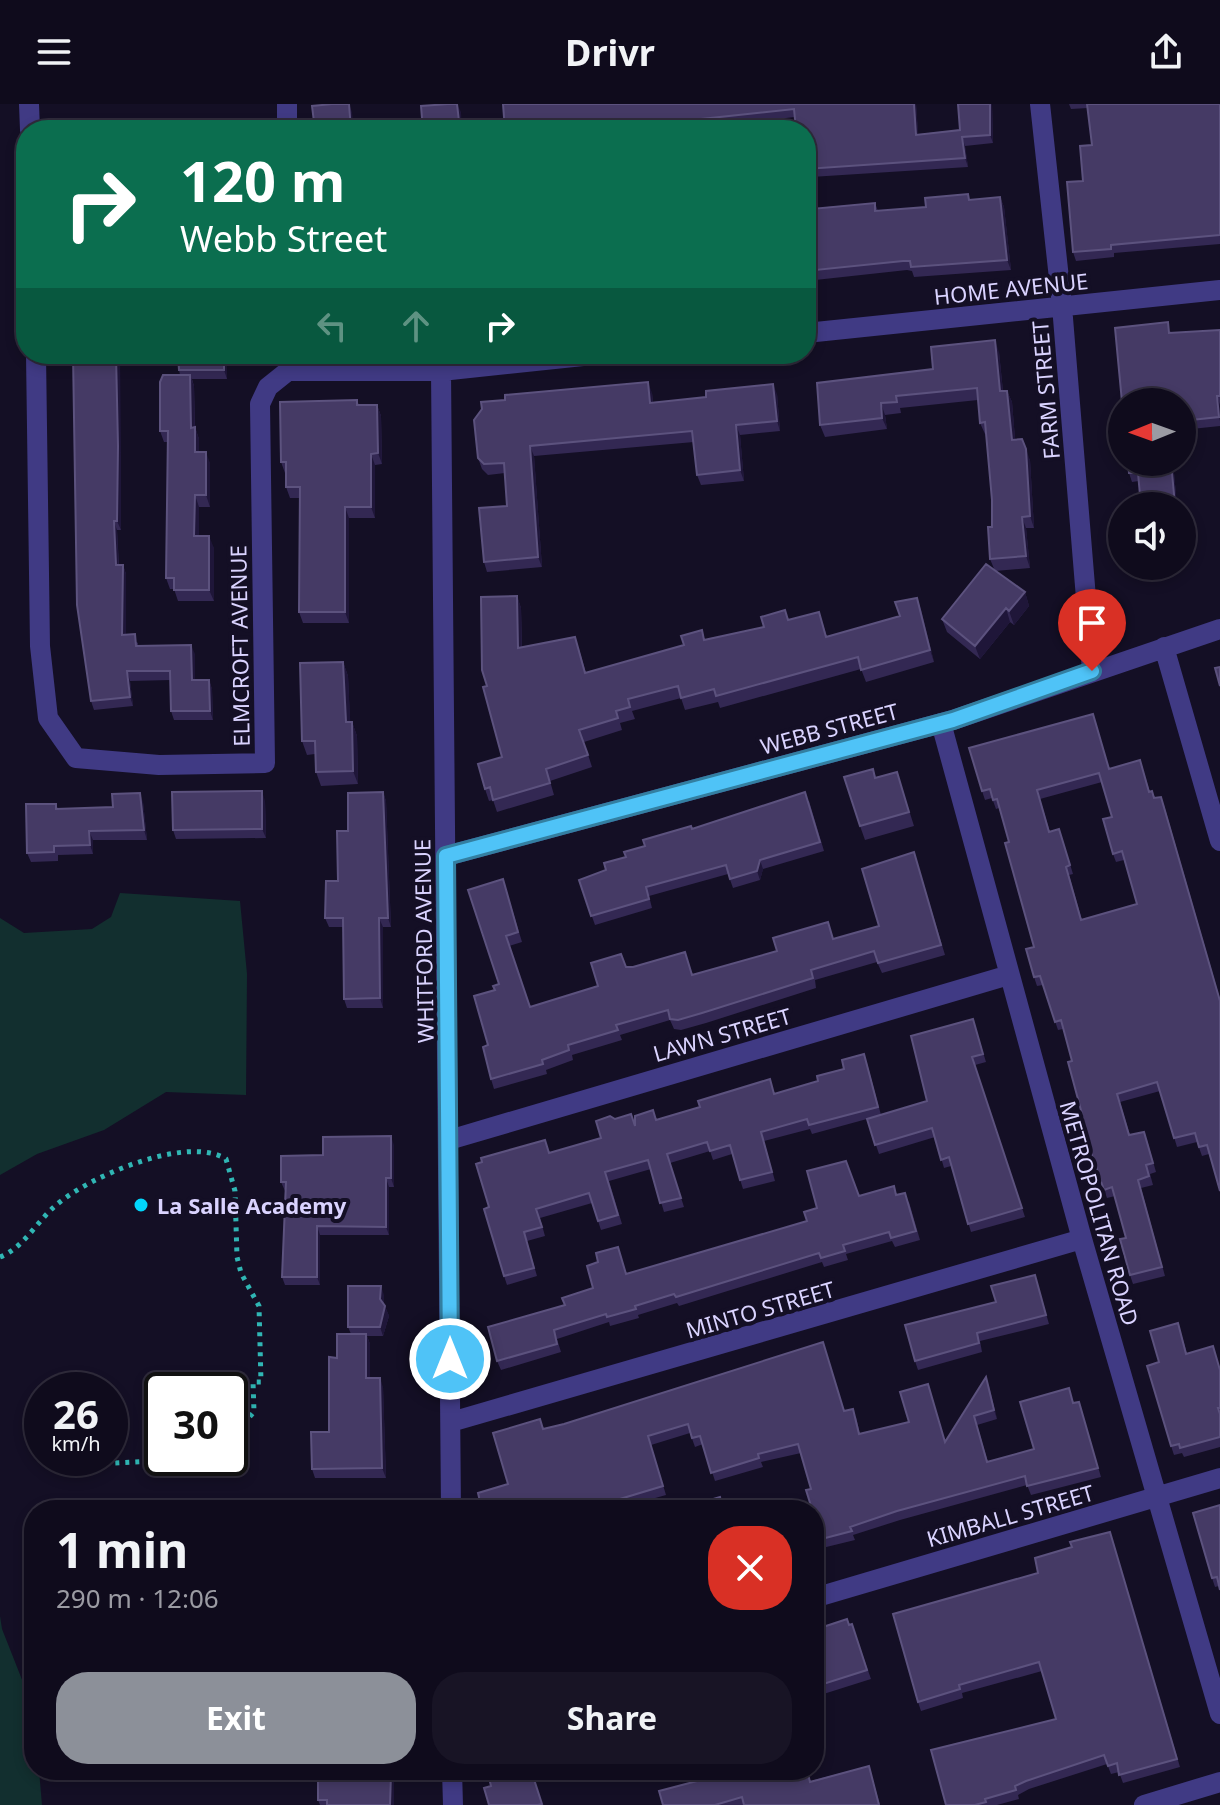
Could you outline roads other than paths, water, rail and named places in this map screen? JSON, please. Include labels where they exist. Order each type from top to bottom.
[{"type":"street","name":"FARM STREET","points":[[1040,104],[1062,306],[1092,671]]},
{"type":"street","name":"HOME AVENUE","points":[[816,332],[1220,290]]},
{"type":"street","name":"ELMCROFT AVENUE","points":[[36,364],[40,646],[48,718],[76,758],[159,765],[265,763],[260,404],[268,387],[286,364]]},
{"type":"street","points":[[322,364],[441,371],[507,364]]},
{"type":"street","name":"WHITFORD AVENUE","points":[[441,371],[451,1500]]},
{"type":"street","name":"WEBB STREET","points":[[446,856],[941,723],[1220,629]]},
{"type":"street","points":[[1164,647],[1220,841]]},
{"type":"street","name":"METROPOLITAN ROAD","points":[[941,723],[1082,1239],[1220,1714]]},
{"type":"street","name":"LAWN STREET","points":[[449,1140],[1009,975]]},
{"type":"street","name":"MINTO STREET","points":[[451,1422],[1082,1239]]},
{"type":"street","name":"KIMBALL STREET","points":[[824,1595],[1220,1478]]},
{"type":"street","points":[[452,1780],[453,1805]]},
{"type":"street","points":[[1144,1805],[1220,1782]]},
{"type":"place","name":"La Salle Academy","points":[[141,1205]]}]
